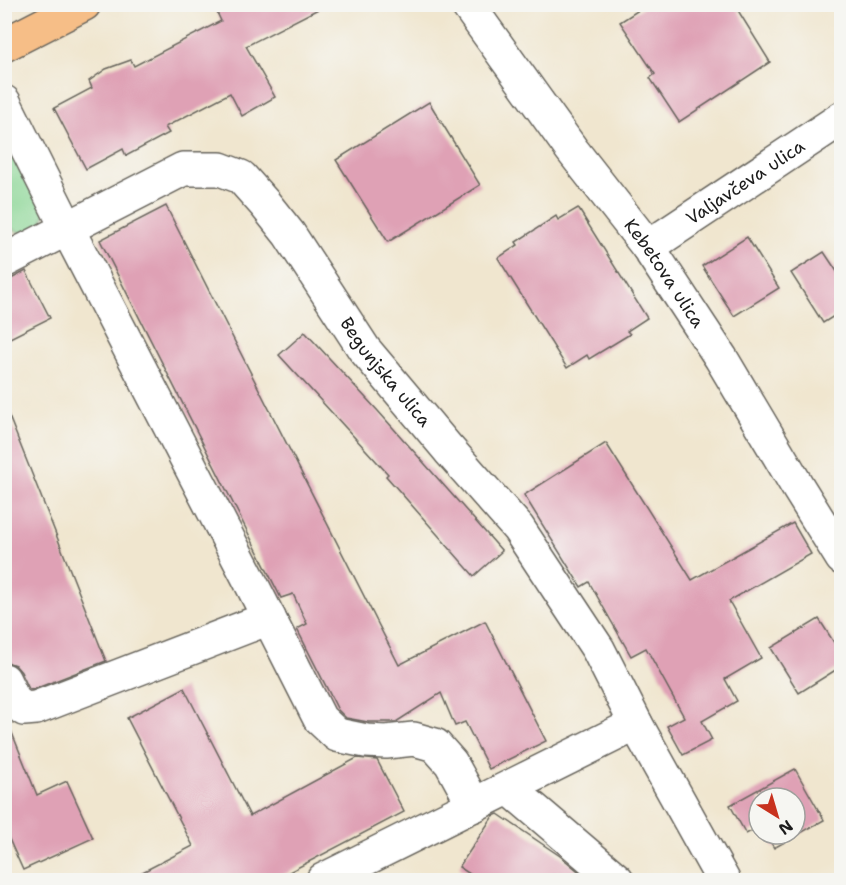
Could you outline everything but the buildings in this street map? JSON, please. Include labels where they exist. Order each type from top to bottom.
[{"type":"main road","points":[[4,45],[84,4]]},
{"type":"street","name":"Kebetova ulica","points":[[466,4],[572,150],[648,247],[721,358],[842,558]]},
{"type":"street","points":[[4,102],[320,719],[337,735],[366,741],[386,742],[414,739],[435,746],[451,763],[474,805]]},
{"type":"street","name":"Valjavčeva ulica","points":[[648,247],[842,118]]},
{"type":"street","name":"Begunjska ulica","points":[[4,261],[73,240],[183,169],[220,169],[241,177],[289,234],[364,349],[518,528],[598,649],[636,724],[723,880]]},
{"type":"street","points":[[4,680],[14,701],[24,709],[36,708],[269,618]]},
{"type":"street","points":[[338,878],[474,805],[636,724]]},
{"type":"street","points":[[509,788],[617,880]]},
{"type":"green space","points":[[4,127],[46,211],[40,225],[28,235],[5,227]]}]
